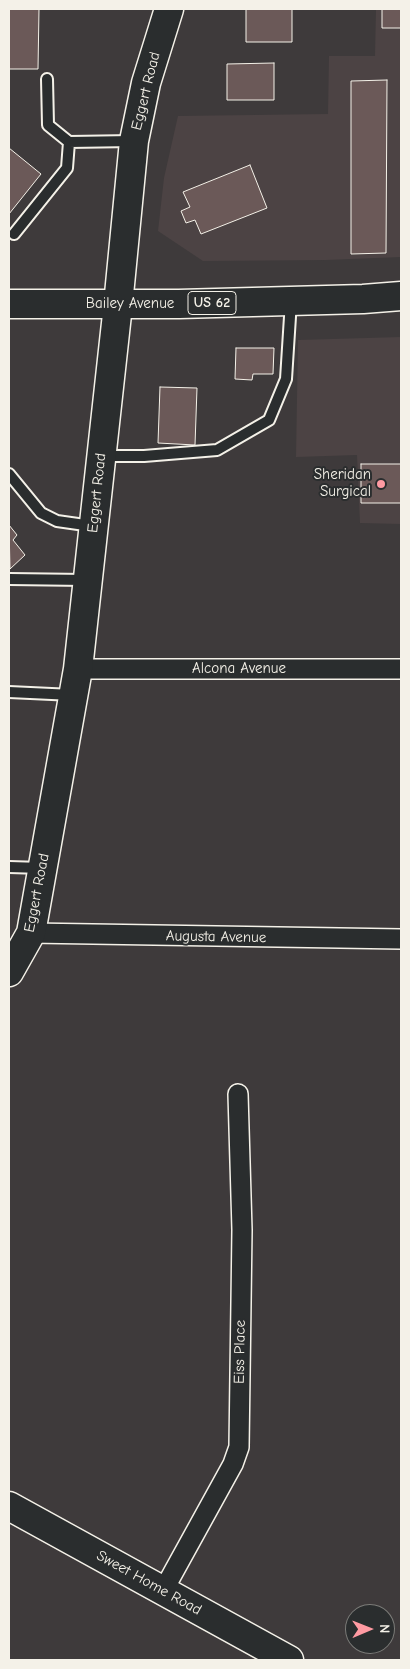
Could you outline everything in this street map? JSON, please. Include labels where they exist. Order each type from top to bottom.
[{"type":"street","name":"Eggert Road","points":[[9,972],[31,933],[75,682],[94,527],[134,141],[146,83],[169,9]]},
{"type":"street","name":"Bailey Avenue","points":[[9,304],[118,304],[401,296]]},
{"type":"street","name":"Alcona Avenue","points":[[75,682],[401,669]]},
{"type":"street","name":"Augusta Avenue","points":[[31,933],[401,939]]},
{"type":"street","name":"Eiss Place","points":[[163,1591],[233,1464],[238,1447],[242,1230],[238,1094]]},
{"type":"street","name":"Sweet Home Road","points":[[9,1506],[289,1660]]},
{"type":"lane","points":[[48,78],[48,125],[69,142],[134,141]]},
{"type":"lane","points":[[10,236],[66,168],[69,142]]},
{"type":"lane","points":[[101,456],[144,456],[217,450],[268,420],[286,379],[291,300]]},
{"type":"lane","points":[[9,474],[41,513],[57,521],[94,527]]},
{"type":"lane","points":[[9,578],[87,580]]},
{"type":"lane","points":[[9,692],[75,682]]},
{"type":"lane","points":[[9,867],[42,868]]},
{"type":"shaded area","points":[[376,9],[401,9],[401,257],[203,261],[158,231],[164,178],[178,116],[328,114],[329,56],[375,56]]},
{"type":"shaded area","points":[[401,337],[401,524],[360,523],[357,455],[296,457],[298,340]]},
{"type":"building","points":[[9,9],[39,9],[38,69],[9,69]]},
{"type":"building","points":[[246,9],[292,9],[292,42],[246,42]]},
{"type":"building","points":[[382,9],[401,9],[401,28],[382,28]]},
{"type":"building","points":[[274,63],[274,100],[227,100],[227,64]]},
{"type":"building","points":[[387,80],[386,253],[351,254],[351,81]]},
{"type":"building","points":[[9,148],[41,174],[9,214]]},
{"type":"building","points":[[250,165],[267,208],[201,234],[195,220],[186,223],[181,211],[190,207],[183,192]]},
{"type":"building","points":[[236,348],[274,348],[273,374],[253,374],[252,380],[235,379]]},
{"type":"building","points":[[160,387],[197,388],[195,445],[158,443]]},
{"type":"building","name":"Sheridan Surgical","points":[[361,464],[401,464],[401,503],[361,503]]},
{"type":"building","points":[[9,525],[17,535],[13,540],[25,555],[10,569]]},
{"type":"place","name":"Sheridan Surgical","points":[[381,484]]}]
